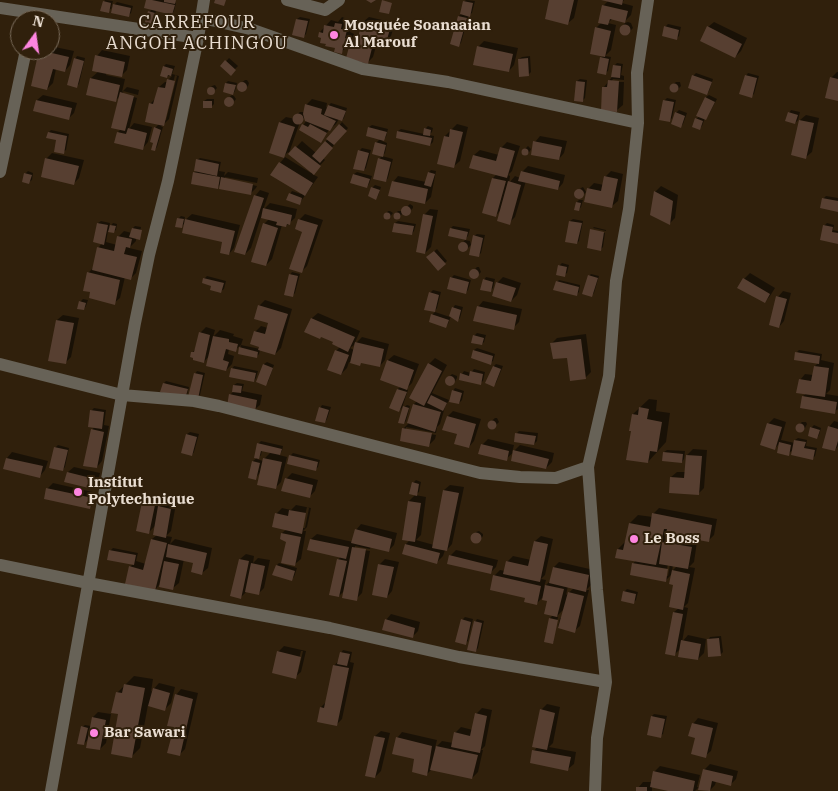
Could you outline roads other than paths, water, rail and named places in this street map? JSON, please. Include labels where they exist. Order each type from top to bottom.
[{"type":"street","points":[[51,791],[149,255],[168,181],[202,18],[204,0]]},
{"type":"street","points":[[287,0],[325,10],[339,0]]},
{"type":"street","points":[[595,791],[596,738],[606,682],[588,467],[608,376],[616,281],[629,209],[638,123],[637,73],[648,0]]},
{"type":"street","points":[[202,18],[250,29],[364,69],[448,82],[638,123]]},
{"type":"street","points":[[60,20],[198,38]]},
{"type":"street","points":[[0,172],[24,60]]},
{"type":"street","points":[[0,364],[122,395],[194,401],[219,406],[480,473],[520,478],[556,478],[588,467]]},
{"type":"street","points":[[0,565],[330,628],[459,657],[606,682]]},
{"type":"place","name":"Mosquée Soanaaian Al Marouf","points":[[334,35]]},
{"type":"place","name":"Institut Polytechnique","points":[[78,492]]},
{"type":"place","name":"Le Boss","points":[[634,539]]},
{"type":"place","name":"Bar Sawari","points":[[94,733]]},
{"type":"district","name":"CARREFOUR ANGOH ACHINGOU","points":[[197,33]]}]
